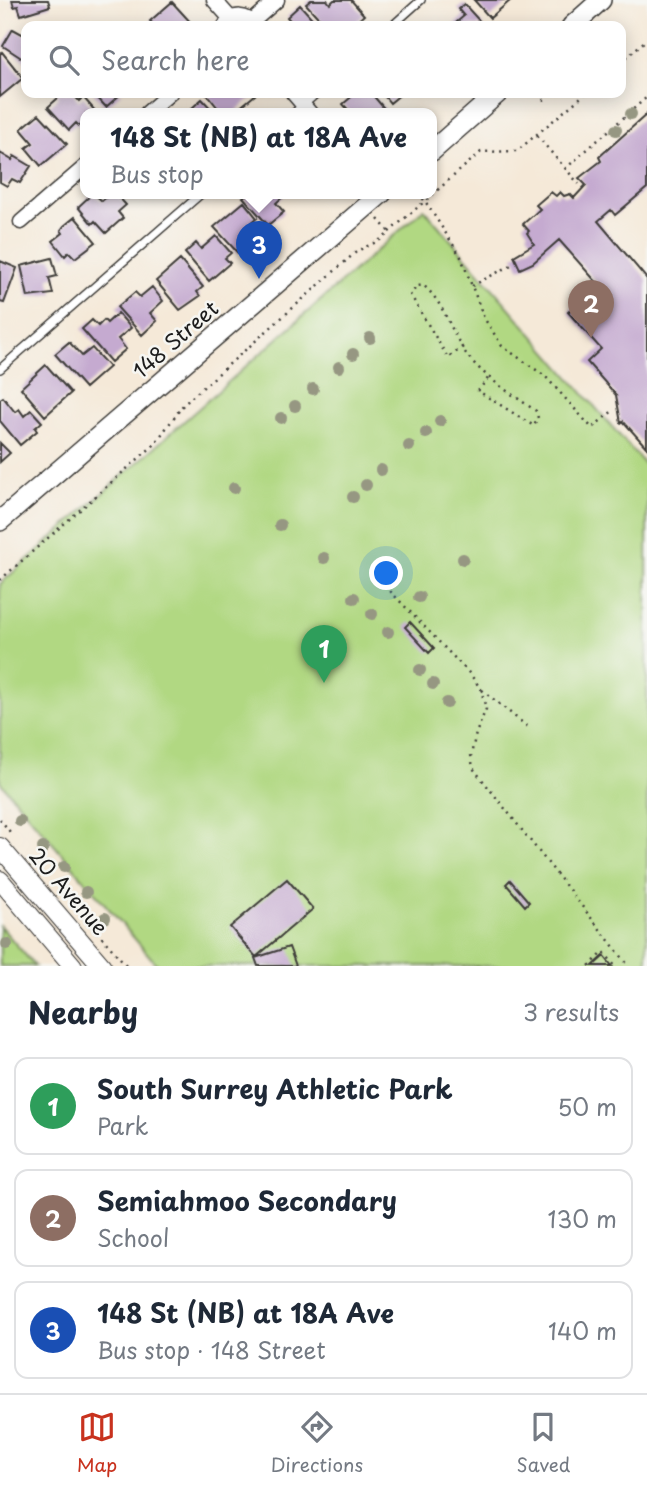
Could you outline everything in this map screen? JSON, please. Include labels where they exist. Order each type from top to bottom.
[{"type":"main road","points":[[578,21],[601,0]]},
{"type":"main road","points":[[437,146],[492,98]]},
{"type":"main road","name":"148 Street","points":[[0,522],[374,199]]},
{"type":"street","points":[[215,0],[227,21]]},
{"type":"street","points":[[257,21],[276,0]]},
{"type":"street","points":[[233,21],[244,17],[250,21]]},
{"type":"street","points":[[21,222],[80,171]]},
{"type":"street","name":"20 Avenue","points":[[0,847],[102,966]]},
{"type":"street","name":"20 Avenue","points":[[0,880],[73,966]]},
{"type":"lane","points":[[398,21],[421,0]]},
{"type":"lane","points":[[0,369],[195,199]]},
{"type":"path","points":[[626,58],[646,41]]},
{"type":"path","points":[[565,169],[647,97]]},
{"type":"path","points":[[543,98],[545,102]]},
{"type":"path","points":[[437,190],[481,152],[511,153],[525,147],[580,98]]},
{"type":"path","points":[[537,136],[579,184]]},
{"type":"path","points":[[0,580],[154,445],[183,405],[355,253],[367,245],[383,240],[427,199]]},
{"type":"path","points":[[425,201],[461,257],[484,318],[502,346],[545,376],[592,428],[615,409]]},
{"type":"path","points":[[383,224],[389,232]]},
{"type":"path","points":[[471,286],[515,263]]},
{"type":"path","points":[[463,347],[448,358],[411,294],[418,286],[423,285],[430,290],[463,347],[467,354],[489,377],[536,411],[538,418],[534,426],[478,391],[489,377]]},
{"type":"path","points":[[388,570],[391,592],[470,674],[481,689],[528,728]]},
{"type":"path","points":[[481,689],[486,709],[471,755],[473,768],[629,966]]},
{"type":"path","points":[[589,966],[604,952],[616,966],[624,960]]},
{"type":"green space","points":[[424,209],[647,467],[647,966],[158,966],[0,782],[0,584]]},
{"type":"green space","points":[[0,926],[35,966],[0,966]]},
{"type":"building","points":[[12,0],[48,0],[50,6],[21,15]]},
{"type":"building","points":[[311,0],[327,0],[330,4],[334,0],[351,0],[364,15],[357,21],[321,21],[306,4]]},
{"type":"building","points":[[474,0],[511,0],[490,18]]},
{"type":"building","points":[[172,2],[189,21],[150,21]]},
{"type":"building","points":[[464,4],[479,21],[458,21],[464,16],[458,9]]},
{"type":"building","points":[[300,5],[314,21],[291,21],[287,17]]},
{"type":"building","points":[[13,29],[21,33],[21,58],[3,46]]},
{"type":"building","points":[[2,52],[21,76],[21,80],[0,97]]},
{"type":"building","points":[[58,98],[76,98],[79,101],[84,98],[93,108],[80,108],[80,125],[76,123],[69,130],[48,107]]},
{"type":"building","points":[[98,98],[116,98],[106,107]]},
{"type":"building","points":[[210,98],[251,98],[239,108],[218,108]]},
{"type":"building","points":[[350,98],[375,98],[384,108],[347,108],[343,104]]},
{"type":"building","points":[[202,99],[210,108],[192,108]]},
{"type":"building","points":[[39,114],[67,144],[41,166],[26,148],[33,143],[21,129]]},
{"type":"building","points":[[647,114],[647,188],[615,215],[611,210],[598,221],[647,279],[647,448],[623,421],[621,423],[616,395],[587,362],[601,349],[568,312],[599,285],[559,240],[533,263],[520,269],[514,256],[534,244],[523,224],[540,209],[536,205],[551,192],[556,196],[560,192],[564,196],[570,194],[574,198],[586,185],[579,178],[601,161],[599,157]]},
{"type":"building","points":[[0,153],[12,160],[14,156],[31,166],[20,183],[12,179],[7,186],[0,182]]},
{"type":"building","points":[[87,199],[120,199],[126,205],[118,212],[123,218],[106,233],[95,221],[92,224],[78,207]]},
{"type":"building","points":[[245,199],[280,199],[276,203],[284,212],[268,225]]},
{"type":"building","points":[[244,202],[257,218],[244,229],[253,239],[238,253],[214,227]]},
{"type":"building","points":[[75,217],[96,242],[75,258],[69,252],[65,256],[53,241]]},
{"type":"building","points":[[216,236],[231,253],[225,258],[230,263],[209,281],[185,253],[196,243],[201,249]]},
{"type":"building","points":[[52,258],[57,276],[49,278],[53,294],[28,297],[21,266]]},
{"type":"building","points":[[180,260],[203,287],[197,292],[200,296],[180,310],[156,281]]},
{"type":"building","points":[[0,261],[17,268],[4,303],[0,302]]},
{"type":"building","points":[[152,287],[163,301],[150,313],[157,321],[142,335],[117,307],[135,292],[140,297]]},
{"type":"building","points":[[118,313],[131,328],[118,339],[126,349],[111,362],[82,329],[92,320],[98,326],[104,320],[107,323]]},
{"type":"building","points":[[69,342],[82,356],[92,348],[109,367],[85,388],[55,354]]},
{"type":"building","points":[[46,365],[71,393],[45,416],[21,388]]},
{"type":"building","points":[[3,397],[15,412],[19,409],[24,416],[31,410],[42,422],[35,428],[37,431],[20,445],[0,421],[0,399]]},
{"type":"building","points":[[0,443],[10,453],[0,462]]},
{"type":"building","points":[[410,622],[434,648],[429,653],[405,627]]},
{"type":"building","points":[[287,879],[313,909],[256,957],[230,927]]},
{"type":"building","points":[[510,880],[529,902],[525,906],[506,884]]},
{"type":"building","points":[[289,947],[296,966],[258,966],[255,958]]},
{"type":"building","points":[[604,956],[612,966],[593,966]]},
{"type":"place","name":"148 St (NB) at 18A Ave","points":[[259,279]]},
{"type":"place","name":"Semiahmoo Secondary","points":[[591,338]]},
{"type":"place","name":"South Surrey Athletic Park","points":[[324,683]]}]
